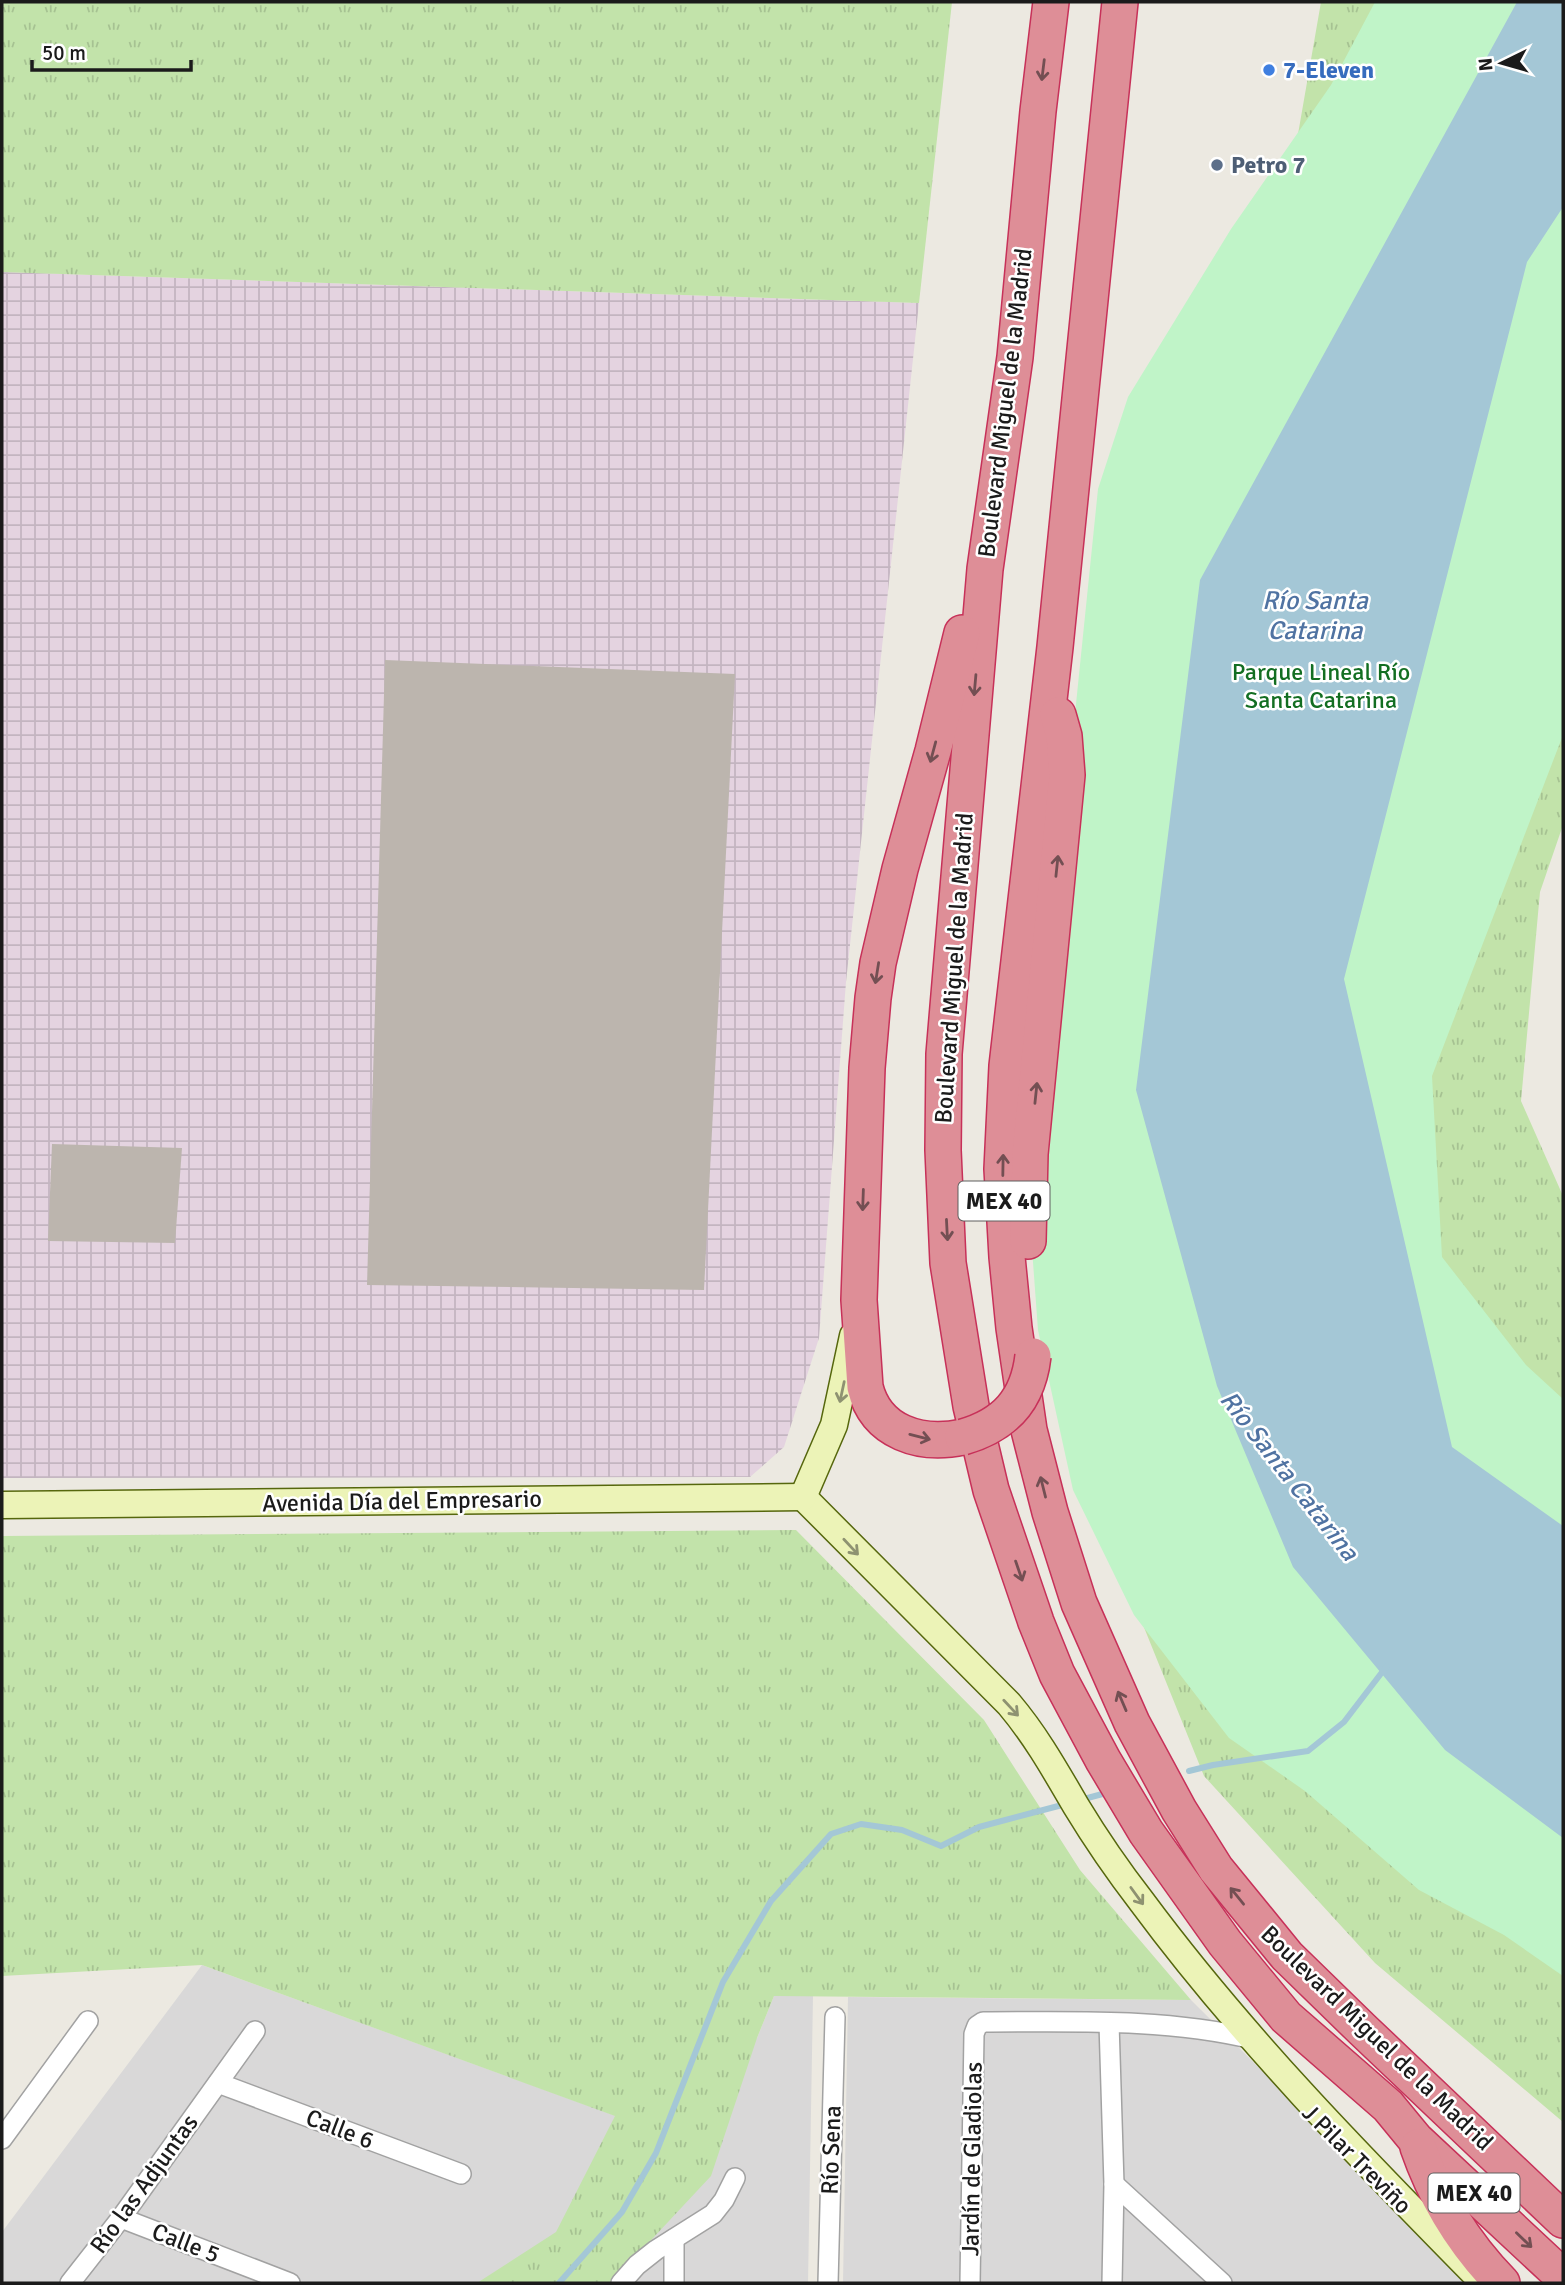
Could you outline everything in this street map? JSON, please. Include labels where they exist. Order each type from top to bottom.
[{"type":"highway","name":"Boulevard Miguel de la Madrid","points":[[1051,2],[1014,357],[985,569],[944,1054],[943,1150],[948,1263],[971,1406],[991,1490],[1036,1622],[1057,1674],[1103,1760],[1146,1832],[1224,1944],[1286,2017],[1388,2106],[1416,2140],[1563,2277]]},
{"type":"highway","name":"Boulevard Miguel de la Madrid","points":[[1120,2],[1050,694],[1007,1066],[1002,1169],[1014,1328],[1029,1430],[1050,1512],[1079,1603],[1132,1723],[1179,1810],[1216,1870],[1287,1956],[1563,2220]]},
{"type":"highway","points":[[985,569],[963,628],[900,869],[878,963],[867,1068],[859,1300],[865,1387],[868,1399],[880,1418],[898,1430],[923,1439],[956,1438],[979,1432],[996,1423],[1020,1398],[1031,1376],[1033,1356],[1027,1222],[1030,1154],[1067,775],[1064,736],[1050,694]]},
{"type":"highway","points":[[1416,2140],[1436,2192],[1449,2217],[1482,2263],[1502,2283]]},
{"type":"street","points":[[859,1300],[834,1425],[803,1497],[1009,1704],[1026,1724],[1117,1868],[1243,2037],[1482,2283]]},
{"type":"street","name":"Avenida Día del Empresario","points":[[2,1505],[803,1497]]},
{"type":"street","name":"Río Sena","points":[[828,2283],[835,2017]]},
{"type":"street","points":[[2,2138],[88,2021]]},
{"type":"street","name":"Jardín de Gladiolas","points":[[970,2283],[974,2034],[977,2026],[983,2022],[1109,2023]]},
{"type":"street","points":[[1112,2283],[1114,2184],[1109,2023],[1198,2029],[1243,2037]]},
{"type":"street","name":"Río las Adjuntas","points":[[70,2283],[121,2218],[255,2031]]},
{"type":"street","name":"Calle 6","points":[[218,2083],[461,2175]]},
{"type":"street","points":[[621,2283],[637,2265],[656,2250],[713,2214],[735,2178]]},
{"type":"street","points":[[1114,2184],[1222,2283]]},
{"type":"street","name":"Calle 5","points":[[121,2218],[290,2283]]},
{"type":"street","points":[[674,2239],[674,2283]]},
{"type":"shaded area","points":[[2,272],[919,303],[846,982],[819,1338],[784,1447],[750,1477],[2,1478]]},
{"type":"shaded area","points":[[202,1965],[616,2116],[757,2038],[774,1996],[813,1996],[808,2283],[2,2283],[2,2232]]},
{"type":"shaded area","points":[[848,1997],[1191,2000],[1475,2283],[843,2283]]},
{"type":"green space","points":[[2,2],[952,2],[919,303],[2,272]]},
{"type":"green space","points":[[1321,2],[1500,2],[1336,326],[1200,580],[1136,1090],[1163,1308],[1293,1567],[1445,1750],[1563,1821],[1563,2122],[1375,1963],[1204,1776],[1095,1506],[1081,1416],[1089,1374],[1065,1085],[1073,905],[1149,400],[1286,203]]},
{"type":"green space","name":"Parque Lineal Río Santa Catarina","points":[[1375,2],[1563,2],[1563,735],[1432,1076],[1442,1257],[1526,1365],[1563,1399],[1563,1976],[1504,1935],[1419,1890],[1305,1791],[1229,1738],[1134,1615],[1073,1490],[1038,1330],[1029,1208],[1063,831],[1098,489],[1128,397],[1231,229],[1331,85]]},
{"type":"green space","points":[[1563,217],[1563,825],[1540,892],[1521,1101],[1563,1196],[1563,1587],[1420,1301],[1419,583]]},
{"type":"green space","points":[[796,1530],[984,1720],[1080,1870],[1191,2000],[774,1996],[757,2038],[711,2176],[611,2283],[477,2283],[556,2232],[615,2116],[202,1965],[2,1976],[2,1536]]},
{"type":"water","name":"Río Santa Catarina","points":[[1517,2],[1563,2],[1563,207],[1527,262],[1344,979],[1452,1447],[1563,1526],[1563,1838],[1445,1750],[1293,1567],[1217,1386],[1136,1090],[1200,580]]},
{"type":"building","points":[[385,660],[735,674],[704,1290],[367,1285]]},
{"type":"building","points":[[52,1144],[182,1148],[175,1243],[48,1241]]},
{"type":"waterway","points":[[1189,1771],[1308,1751],[1344,1722],[1386,1667]]},
{"type":"waterway","points":[[1080,1800],[1110,1792]]},
{"type":"waterway","points":[[559,2283],[622,2212],[656,2153],[723,1982],[771,1901],[831,1834],[861,1824],[902,1830],[941,1846],[979,1827],[1066,1804]]},
{"type":"place","name":"7-Eleven","points":[[1269,70]]},
{"type":"place","name":"Petro 7","points":[[1217,165]]}]
